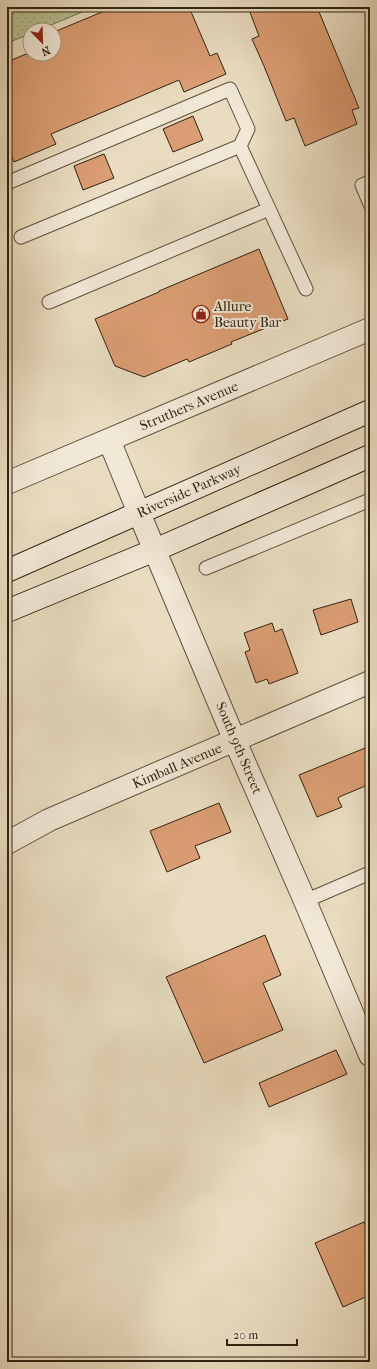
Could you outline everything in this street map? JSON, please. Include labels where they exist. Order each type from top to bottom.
[{"type":"street","name":"Struthers Avenue","points":[[7,483],[370,329]]},
{"type":"street","name":"Riverside Parkway","points":[[7,570],[370,411]]},
{"type":"street","name":"South 9th Street","points":[[109,440],[235,741],[306,901],[370,1055]]},
{"type":"street","points":[[7,611],[155,550],[370,456]]},
{"type":"street","name":"Kimball Avenue","points":[[7,843],[49,820],[370,682]]},
{"type":"lane","points":[[7,183],[230,90],[248,129],[240,146],[21,237]]},
{"type":"lane","points":[[240,146],[306,289]]},
{"type":"lane","points":[[370,182],[362,185],[370,204]]},
{"type":"lane","points":[[49,302],[269,208]]},
{"type":"lane","points":[[206,568],[370,500]]},
{"type":"lane","points":[[306,901],[370,873]]},
{"type":"green space","points":[[7,7],[94,7],[58,22],[22,22],[22,37],[7,43]]},
{"type":"building","points":[[114,7],[189,7],[210,56],[217,53],[226,74],[184,92],[179,80],[51,134],[56,144],[14,162],[7,145],[7,62],[22,56],[22,62],[62,62],[62,29]]},
{"type":"building","points":[[248,7],[317,7],[359,108],[352,110],[357,124],[305,146],[294,118],[286,121],[252,39],[259,36]]},
{"type":"building","points":[[193,116],[203,140],[173,152],[163,129]]},
{"type":"building","points":[[104,154],[114,178],[83,190],[74,166]]},
{"type":"building","points":[[259,249],[288,319],[231,342],[232,344],[189,362],[187,359],[144,377],[115,366],[95,319]]},
{"type":"building","points":[[351,599],[358,622],[321,635],[313,610]]},
{"type":"building","points":[[272,623],[275,632],[282,629],[298,673],[269,684],[267,679],[256,683],[245,652],[250,650],[244,633]]},
{"type":"building","points":[[370,746],[370,784],[339,797],[338,799],[342,807],[317,817],[299,775]]},
{"type":"building","points":[[219,803],[231,832],[195,846],[200,858],[167,872],[150,831]]},
{"type":"building","points":[[265,935],[281,975],[263,983],[283,1030],[204,1063],[166,977]]},
{"type":"building","points":[[336,1050],[347,1074],[269,1107],[259,1083]]},
{"type":"building","points":[[364,1222],[370,1237],[370,1295],[343,1307],[315,1243]]},
{"type":"place","name":"Allure Beauty Bar","points":[[201,314]]}]
